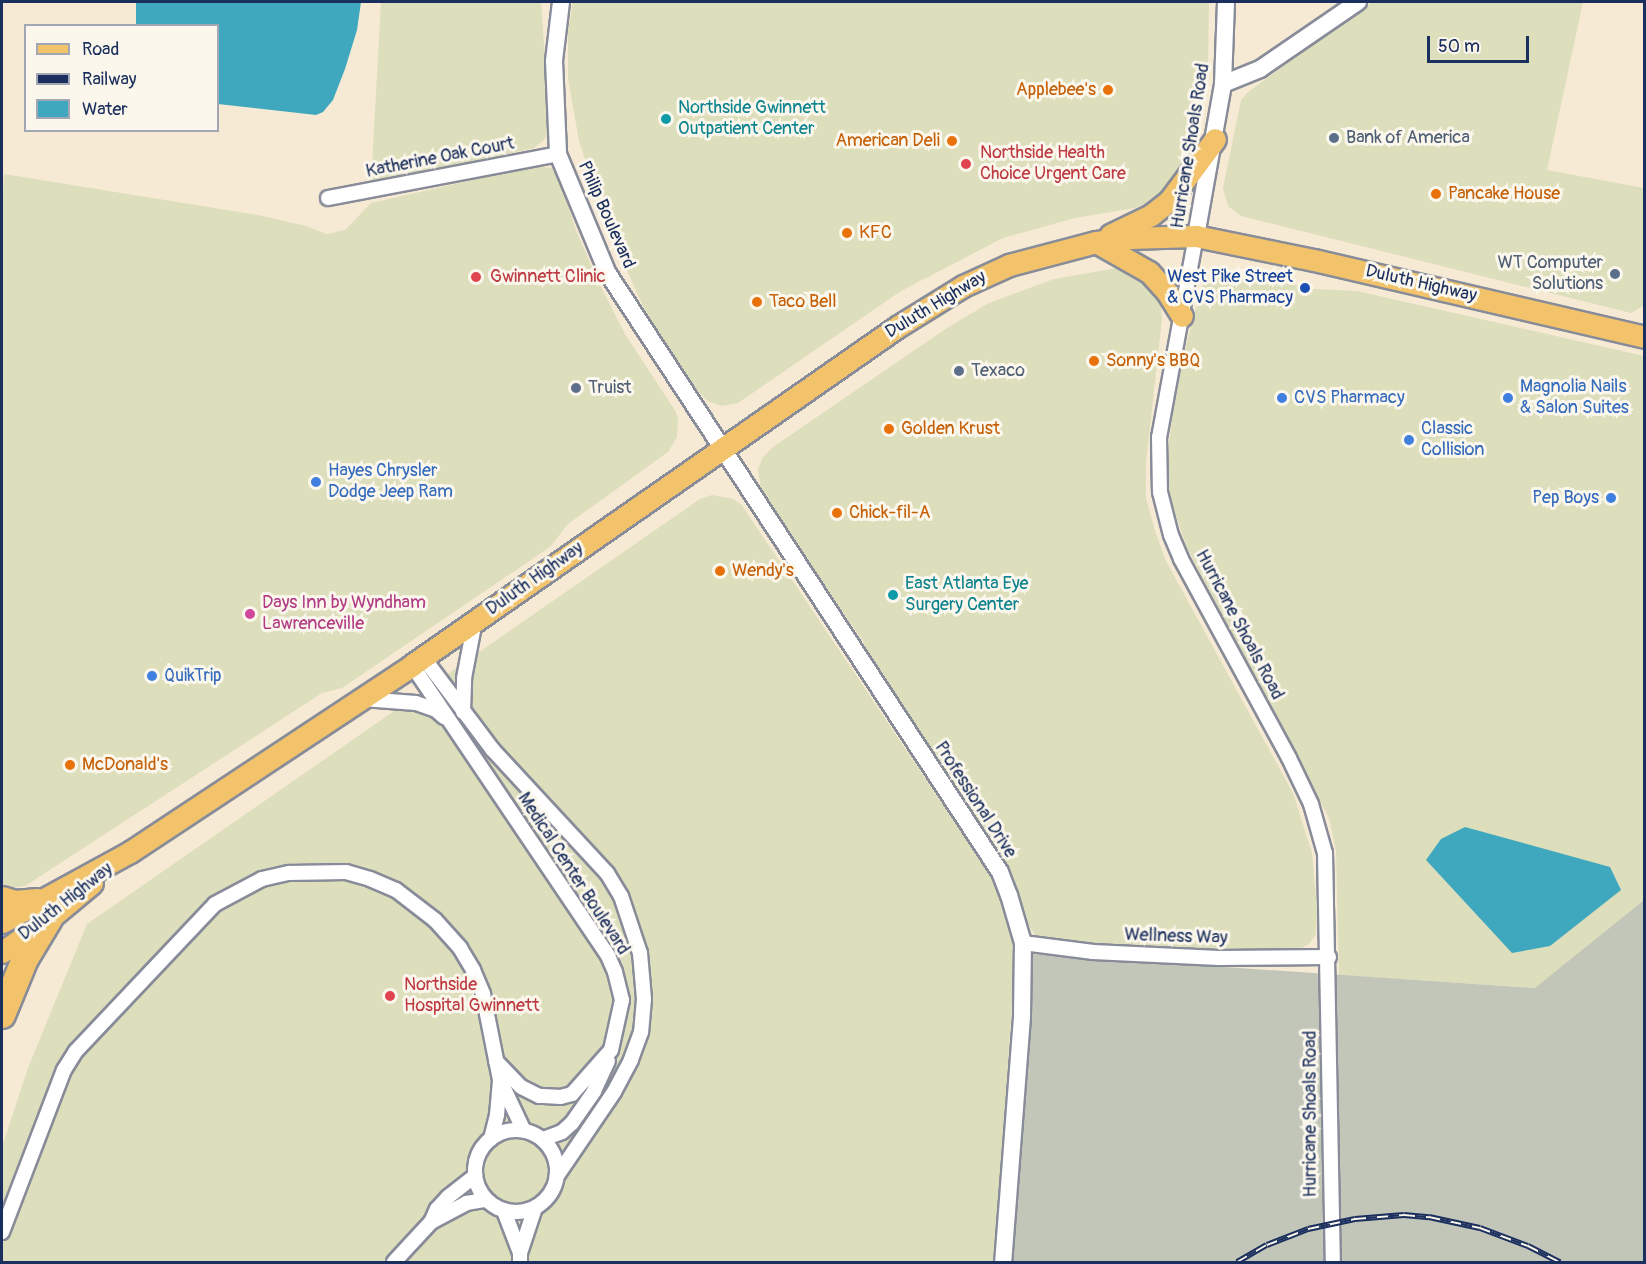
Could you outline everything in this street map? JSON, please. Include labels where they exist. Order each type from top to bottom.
[{"type":"highway","points":[[2,900],[44,910],[32,945],[4,996]]},
{"type":"main road","points":[[1096,242],[1151,215],[1169,201],[1215,139]]},
{"type":"main road","name":"Duluth Highway","points":[[2,952],[44,910],[418,661],[897,327],[963,286],[992,272],[1034,257],[1096,242],[1129,238],[1196,236],[1323,262],[1644,337]]},
{"type":"main road","points":[[1096,242],[1149,272],[1167,292],[1182,316]]},
{"type":"main road","name":"Duluth Highway","points":[[2,922],[44,910]]},
{"type":"street","name":"Philip Boulevard","points":[[561,2],[554,61],[558,154],[607,272],[723,449]]},
{"type":"street","name":"Hurricane Shoals Road","points":[[1226,2],[1223,84],[1215,139],[1159,437],[1160,492],[1165,514],[1188,574],[1311,804],[1321,836],[1328,872],[1333,1263]]},
{"type":"street","points":[[1223,84],[1260,69],[1358,2]]},
{"type":"street","name":"Katherine Oak Court","points":[[328,198],[558,154]]},
{"type":"street","name":"Professional Drive","points":[[723,449],[1000,872],[1023,943],[1022,1017],[1003,1263]]},
{"type":"street","points":[[463,712],[464,678],[475,621]]},
{"type":"street","name":"Medical Center Boulevard","points":[[418,661],[525,787],[607,873],[621,896],[640,953],[644,999],[641,1032],[631,1060],[614,1092],[557,1176]]},
{"type":"street","name":"Medical Center Boulevard","points":[[418,661],[451,722],[608,956],[615,972],[622,1000],[611,1050],[581,1087],[572,1094],[561,1097],[540,1096],[521,1087],[496,1061]]},
{"type":"street","points":[[361,699],[416,703],[436,710],[451,722]]},
{"type":"street","points":[[2,1232],[64,1070],[76,1051],[197,920],[215,904],[262,879],[316,871],[346,872],[396,890],[415,904],[460,948],[473,970],[483,994],[500,1080],[524,1131]]},
{"type":"street","name":"Wellness Way","points":[[1023,943],[1093,952],[1185,956],[1329,957]]},
{"type":"street","points":[[543,1139],[561,1132],[572,1123],[594,1091],[611,1050]]},
{"type":"street","points":[[490,1138],[503,1132],[524,1131],[543,1139],[552,1150],[557,1163],[554,1189],[535,1208],[522,1212],[504,1211],[486,1200],[478,1189],[475,1176],[476,1162],[481,1149],[490,1138],[497,1115],[500,1080]]},
{"type":"street","points":[[394,1263],[431,1222],[437,1209],[448,1197],[475,1176]]},
{"type":"street","points":[[431,1222],[466,1203],[486,1200]]},
{"type":"street","points":[[520,1258],[535,1208]]},
{"type":"street","points":[[504,1211],[520,1258]]},
{"type":"shaded area","points":[[381,2],[541,2],[550,129],[545,139],[534,148],[371,184]]},
{"type":"shaded area","points":[[573,2],[1209,2],[1208,66],[1198,94],[1186,159],[1177,177],[1158,198],[1135,208],[1075,218],[1003,238],[901,291],[738,403],[722,406],[708,401],[691,384],[650,322],[605,221],[579,141],[568,78],[568,31]]},
{"type":"shaded area","points":[[1372,2],[1583,2],[1547,170],[1644,188],[1643,306],[1631,313],[1241,216],[1228,206],[1223,188],[1241,100],[1248,92]]},
{"type":"shaded area","points":[[535,166],[552,168],[560,180],[575,228],[599,283],[625,334],[676,412],[677,437],[668,452],[568,524],[550,547],[342,688],[322,693],[25,886],[2,889],[2,206],[4,174],[258,215],[306,226],[327,234],[345,230],[371,203]]},
{"type":"shaded area","points":[[1123,267],[1142,276],[1160,300],[1162,319],[1146,463],[1146,498],[1155,531],[1166,561],[1293,793],[1312,853],[1317,908],[1316,934],[1309,944],[1298,950],[1235,951],[1044,940],[1035,935],[1028,924],[1013,883],[873,670],[864,643],[761,491],[758,469],[763,457],[773,447],[947,328],[989,303],[1054,279]]},
{"type":"shaded area","points":[[1225,271],[1315,289],[1357,291],[1644,356],[1644,900],[1536,988],[1339,975],[1336,851],[1329,818],[1187,548],[1173,507],[1167,478],[1168,450],[1177,380],[1201,288],[1215,273]]},
{"type":"shaded area","name":"Northside Hospital Gwinnett","points":[[712,495],[733,499],[741,504],[994,881],[1007,912],[1015,961],[994,1262],[2,1262],[2,1147],[28,1068],[87,924],[700,499]]},
{"type":"shaded area","points":[[1644,900],[1644,1262],[1009,1262],[1032,954],[1535,988]]},
{"type":"water","points":[[136,2],[361,2],[357,30],[333,100],[323,112],[316,115],[219,104],[219,24],[136,24]]},
{"type":"water","points":[[1465,827],[1610,867],[1621,890],[1550,946],[1512,953],[1426,860],[1441,839]]},
{"type":"railway","points":[[1237,1262],[1267,1245],[1308,1229],[1355,1219],[1404,1215],[1429,1217],[1480,1228],[1528,1246],[1560,1262]]},
{"type":"place","name":"Applebee's","points":[[1108,90]]},
{"type":"place","name":"Northside Gwinnett Outpatient Center","points":[[666,119]]},
{"type":"place","name":"Bank of America","points":[[1334,138]]},
{"type":"place","name":"American Deli","points":[[952,141]]},
{"type":"place","name":"Northside Health Choice Urgent Care","points":[[966,164]]},
{"type":"place","name":"Pancake House","points":[[1436,194]]},
{"type":"place","name":"KFC","points":[[847,233]]},
{"type":"place","name":"WT Computer Solutions","points":[[1615,274]]},
{"type":"place","name":"Gwinnett Clinic","points":[[476,277]]},
{"type":"place","name":"West Pike Street & CVS Pharmacy","points":[[1305,288]]},
{"type":"place","name":"Taco Bell","points":[[757,302]]},
{"type":"place","name":"Sonny's BBQ","points":[[1094,361]]},
{"type":"place","name":"Texaco","points":[[959,371]]},
{"type":"place","name":"Truist","points":[[576,388]]},
{"type":"place","name":"CVS Pharmacy","points":[[1282,398]]},
{"type":"place","name":"Magnolia Nails & Salon Suites","points":[[1508,398]]},
{"type":"place","name":"Golden Krust","points":[[889,429]]},
{"type":"place","name":"Classic Collision","points":[[1409,440]]},
{"type":"place","name":"Hayes Chrysler Dodge Jeep Ram","points":[[316,482]]},
{"type":"place","name":"Pep Boys","points":[[1611,498]]},
{"type":"place","name":"Chick-fil-A","points":[[837,513]]},
{"type":"place","name":"Wendy's","points":[[720,571]]},
{"type":"place","name":"East Atlanta Eye Surgery Center","points":[[893,595]]},
{"type":"place","name":"Days Inn by Wyndham Lawrenceville","points":[[250,614]]},
{"type":"place","name":"QuikTrip","points":[[152,676]]},
{"type":"place","name":"McDonald's","points":[[70,765]]},
{"type":"place","name":"Northside Hospital Gwinnett","points":[[390,996]]}]
